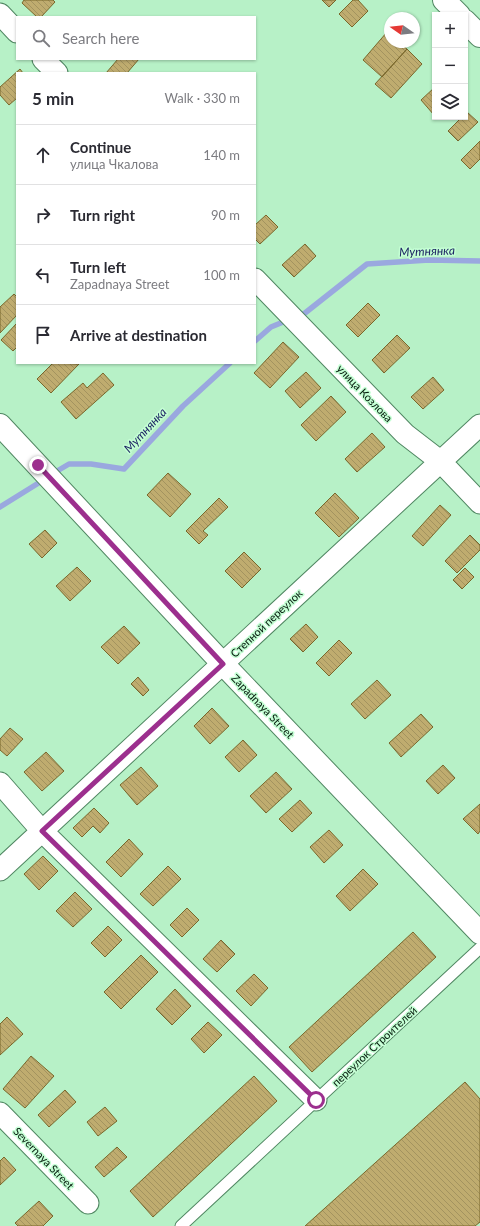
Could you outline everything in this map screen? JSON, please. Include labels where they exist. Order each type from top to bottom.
[{"type":"street","points":[[444,0],[456,12]]},
{"type":"street","points":[[0,14],[16,31]]},
{"type":"street","points":[[468,24],[480,36]]},
{"type":"street","points":[[44,60],[56,72]]},
{"type":"street","name":"улица Козлова","points":[[256,280],[405,434],[440,462],[480,502]]},
{"type":"street","name":"Zapadnaya Street","points":[[0,425],[223,664],[480,933]]},
{"type":"street","name":"Степной переулок","points":[[0,870],[480,425]]},
{"type":"street","points":[[0,783],[42,831],[316,1100]]},
{"type":"street","name":"Severnaya Street","points":[[0,1113],[88,1203]]},
{"type":"lane","name":"переулок Строителей","points":[[180,1226],[480,948]]},
{"type":"building","points":[[24,0],[53,0],[55,2],[42,16],[36,16],[22,3]]},
{"type":"building","points":[[322,0],[336,0],[329,7]]},
{"type":"building","points":[[353,0],[358,0],[368,11],[352,27],[339,14]]},
{"type":"building","points":[[384,36],[384,48],[407,49],[382,77],[363,60]]},
{"type":"building","points":[[407,49],[422,64],[391,98],[375,84]]},
{"type":"building","points":[[117,60],[138,60],[128,72],[107,72]]},
{"type":"building","points":[[16,73],[16,99],[9,105],[0,95],[0,87]]},
{"type":"building","points":[[432,90],[432,113],[421,100]]},
{"type":"building","points":[[468,113],[478,122],[458,141],[448,131],[459,120],[468,120]]},
{"type":"building","points":[[480,141],[480,159],[470,169],[461,160]]},
{"type":"building","points":[[266,215],[278,227],[260,244],[256,240],[256,224]]},
{"type":"building","points":[[305,244],[316,256],[294,277],[282,265]]},
{"type":"building","points":[[14,294],[16,296],[16,316],[0,333],[0,307]]},
{"type":"building","points":[[368,303],[380,315],[358,337],[346,325]]},
{"type":"building","points":[[16,324],[16,348],[13,351],[1,340]]},
{"type":"building","points":[[397,335],[410,348],[384,373],[372,360]]},
{"type":"building","points":[[283,342],[299,357],[270,388],[254,373]]},
{"type":"building","points":[[52,364],[79,364],[51,393],[37,379]]},
{"type":"building","points":[[306,372],[321,388],[300,408],[285,391]]},
{"type":"building","points":[[103,373],[114,385],[76,419],[61,402],[83,383],[87,388]]},
{"type":"building","points":[[433,377],[444,390],[423,409],[411,397]]},
{"type":"building","points":[[331,396],[346,412],[316,441],[301,425]]},
{"type":"building","points":[[372,433],[385,447],[357,472],[345,459]]},
{"type":"building","points":[[168,473],[191,494],[170,517],[147,495]]},
{"type":"building","points":[[335,493],[359,518],[339,537],[315,513]]},
{"type":"building","points":[[219,498],[228,507],[203,531],[208,535],[199,544],[186,531]]},
{"type":"building","points":[[440,505],[451,515],[423,546],[412,536]]},
{"type":"building","points":[[45,530],[57,543],[42,558],[29,544]]},
{"type":"building","points":[[470,535],[480,545],[480,550],[457,573],[445,561]]},
{"type":"building","points":[[244,552],[261,569],[242,588],[225,571]]},
{"type":"building","points":[[77,567],[91,581],[70,601],[56,586]]},
{"type":"building","points":[[465,568],[474,577],[462,589],[453,580]]},
{"type":"building","points":[[306,624],[318,637],[303,652],[290,639]]},
{"type":"building","points":[[124,626],[140,643],[118,664],[101,647]]},
{"type":"building","points":[[339,640],[352,653],[329,676],[316,663]]},
{"type":"building","points":[[138,677],[149,690],[143,696],[131,684]]},
{"type":"building","points":[[377,680],[391,695],[365,719],[351,704]]},
{"type":"building","points":[[212,708],[229,726],[210,744],[194,726]]},
{"type":"building","points":[[421,714],[433,727],[401,757],[389,743]]},
{"type":"building","points":[[10,728],[23,739],[7,756],[0,750],[0,739]]},
{"type":"building","points":[[243,740],[257,755],[239,772],[225,757]]},
{"type":"building","points":[[46,752],[64,771],[42,791],[24,772]]},
{"type":"building","points":[[443,765],[455,778],[438,794],[426,781]]},
{"type":"building","points":[[141,767],[158,786],[137,805],[120,785]]},
{"type":"building","points":[[276,772],[292,789],[266,813],[250,796]]},
{"type":"building","points":[[300,800],[312,813],[292,832],[279,819]]},
{"type":"building","points":[[480,804],[480,831],[478,834],[463,819]]},
{"type":"building","points":[[94,808],[109,823],[100,833],[93,826],[82,837],[73,828]]},
{"type":"building","points":[[329,830],[343,845],[324,863],[310,847]]},
{"type":"building","points":[[129,839],[143,854],[121,877],[106,862]]},
{"type":"building","points":[[43,856],[58,871],[39,890],[24,874]]},
{"type":"building","points":[[168,866],[181,879],[153,906],[140,894]]},
{"type":"building","points":[[363,869],[378,884],[350,911],[336,896]]},
{"type":"building","points":[[75,892],[92,909],[73,927],[56,911]]},
{"type":"building","points":[[187,908],[199,920],[182,937],[170,925]]},
{"type":"building","points":[[108,926],[122,940],[105,957],[91,943]]},
{"type":"building","points":[[413,932],[436,957],[312,1072],[289,1047]]},
{"type":"building","points":[[221,940],[235,954],[217,972],[203,959]]},
{"type":"building","points":[[141,955],[158,972],[121,1009],[104,992]]},
{"type":"building","points":[[254,974],[268,988],[251,1006],[236,991]]},
{"type":"building","points":[[175,989],[191,1006],[172,1025],[156,1009]]},
{"type":"building","points":[[7,1017],[23,1034],[0,1055],[0,1024]]},
{"type":"building","points":[[208,1022],[222,1035],[204,1053],[191,1039]]},
{"type":"building","points":[[31,1056],[54,1076],[25,1108],[3,1089]]},
{"type":"building","points":[[254,1076],[277,1101],[153,1217],[130,1191]]},
{"type":"building","points":[[465,1082],[480,1099],[480,1222],[475,1226],[305,1226]]},
{"type":"building","points":[[65,1090],[76,1102],[49,1127],[38,1115]]},
{"type":"building","points":[[105,1107],[117,1121],[98,1136],[87,1122]]},
{"type":"building","points":[[117,1147],[127,1157],[104,1177],[95,1167]]},
{"type":"building","points":[[4,1157],[16,1170],[0,1185],[0,1161]]},
{"type":"building","points":[[39,1201],[53,1216],[43,1226],[18,1226],[15,1223]]},
{"type":"waterway","name":"Мутнянка","points":[[298,316],[305,313],[367,264],[429,260],[480,261]]},
{"type":"waterway","name":"Мутнянка","points":[[256,340],[271,327],[288,320]]},
{"type":"waterway","name":"Мутнянка","points":[[52,474],[69,464],[91,464],[124,469],[183,406],[229,364]]},
{"type":"waterway","name":"Мутнянка","points":[[0,507],[45,479]]},
{"type":"route","points":[[38,465],[223,664],[42,831],[316,1100]]}]
